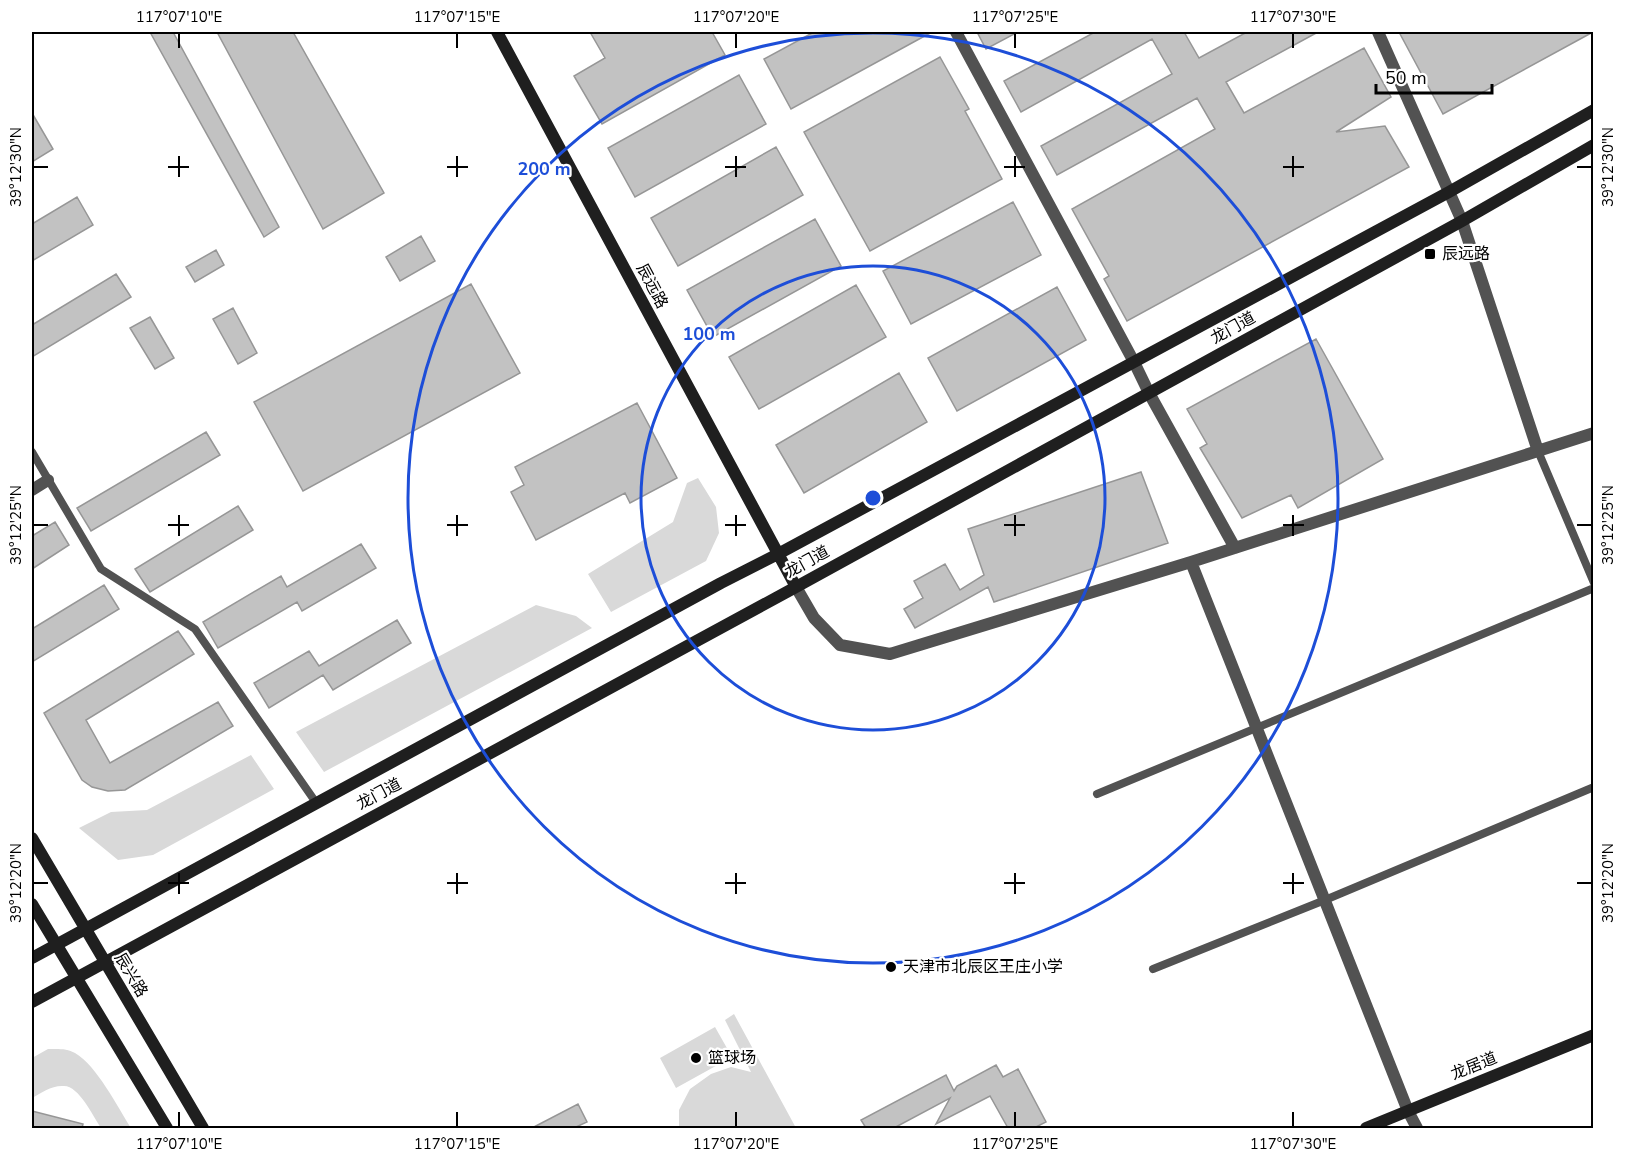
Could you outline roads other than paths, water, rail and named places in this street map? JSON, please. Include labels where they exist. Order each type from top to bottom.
[{"type":"main road","name":"辰远路","points":[[499,32],[796,587]]},
{"type":"main road","name":"龙门道","points":[[32,958],[1449,192],[1593,110]]},
{"type":"main road","name":"龙门道","points":[[32,1002],[796,587],[1462,221],[1593,144]]},
{"type":"main road","name":"辰兴路","points":[[32,838],[203,1128]]},
{"type":"main road","points":[[32,904],[167,1128]]},
{"type":"main road","name":"龙居道","points":[[1366,1128],[1593,1035]]},
{"type":"street","points":[[956,32],[1149,393],[1235,548]]},
{"type":"street","points":[[1378,32],[1462,221],[1538,451]]},
{"type":"street","points":[[796,587],[814,618],[840,645],[890,654],[1191,562],[1593,433]]},
{"type":"street","points":[[32,490],[48,480]]},
{"type":"street","points":[[1191,562],[1408,1111],[1417,1128]]},
{"type":"lane","points":[[1538,451],[1593,583]]},
{"type":"lane","points":[[32,452],[101,568],[195,629],[317,804]]},
{"type":"lane","points":[[1097,794],[1593,588]]},
{"type":"lane","points":[[1153,969],[1325,900],[1593,787]]},
{"type":"lane","points":[[158,1113],[160,1128]]},
{"type":"place","name":"辰远路","points":[[1430,254]]},
{"type":"place","name":"天津市北辰区王庄小学","points":[[891,967]]},
{"type":"place","name":"篮球场","points":[[696,1058]]}]
